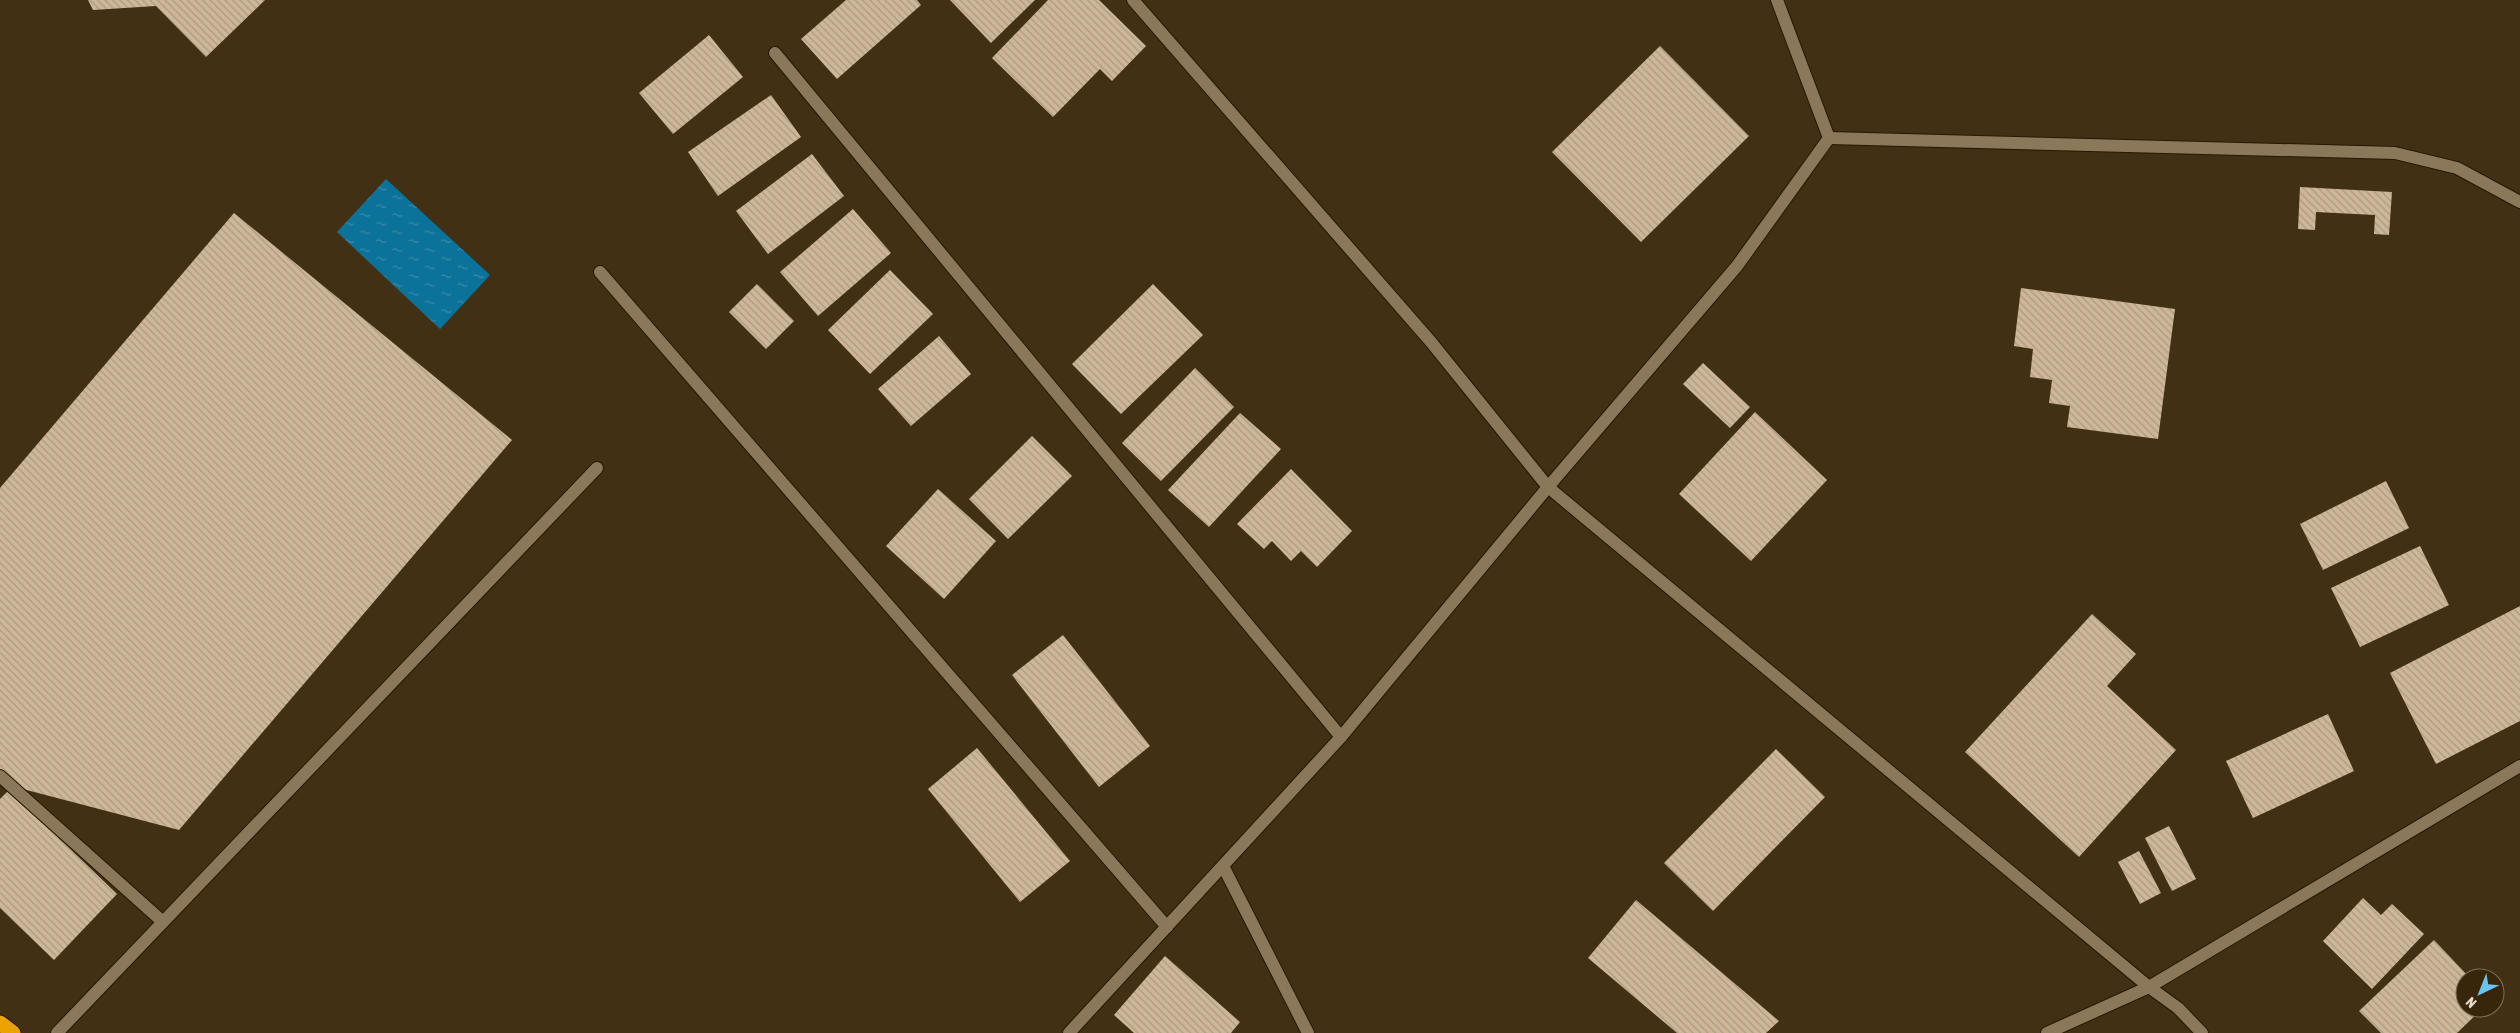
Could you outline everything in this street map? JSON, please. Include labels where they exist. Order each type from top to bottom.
[{"type":"highway","points":[[0,1023],[13,1033]]},
{"type":"street","points":[[1133,0],[1431,342],[1548,487],[2149,987],[2178,1008],[2202,1033]]},
{"type":"street","points":[[1777,0],[1829,138]]},
{"type":"street","points":[[775,53],[1341,737]]},
{"type":"street","points":[[1069,1033],[1341,737],[1548,487],[1737,266],[1829,138]]},
{"type":"street","points":[[1829,138],[2395,153],[2456,168],[2520,202]]},
{"type":"street","points":[[600,272],[1167,927]]},
{"type":"street","points":[[56,1033],[597,468]]},
{"type":"street","points":[[2047,1033],[2149,987],[2520,766]]},
{"type":"street","points":[[0,776],[163,922]]},
{"type":"street","points":[[1223,866],[1308,1033]]},
{"type":"water","points":[[386,179],[490,275],[440,329],[337,232]]},
{"type":"building","points":[[88,0],[265,0],[206,57],[156,6],[93,10]]},
{"type":"building","points":[[846,0],[917,0],[921,5],[837,79],[801,39]]},
{"type":"building","points":[[950,0],[1035,0],[991,43]]},
{"type":"building","points":[[1048,0],[1099,0],[1146,46],[1112,81],[1100,69],[1053,117],[992,58]]},
{"type":"building","points":[[709,35],[743,77],[673,134],[639,93]]},
{"type":"building","points":[[1660,46],[1749,136],[1641,242],[1552,152]]},
{"type":"building","points":[[771,95],[801,137],[718,196],[688,152]]},
{"type":"building","points":[[812,154],[844,196],[768,254],[736,211]]},
{"type":"building","points":[[2300,187],[2392,192],[2389,235],[2374,234],[2375,215],[2316,212],[2315,230],[2298,229]]},
{"type":"building","points":[[853,209],[891,253],[818,316],[780,272]]},
{"type":"building","points":[[234,213],[512,440],[179,830],[0,783],[0,488]]},
{"type":"building","points":[[890,270],[933,314],[870,374],[828,330]]},
{"type":"building","points":[[757,284],[794,321],[766,349],[729,312]]},
{"type":"building","points":[[1153,284],[1203,335],[1121,414],[1072,364]]},
{"type":"building","points":[[2021,288],[2175,309],[2158,439],[2067,427],[2070,406],[2049,403],[2052,380],[2030,377],[2033,349],[2014,346]]},
{"type":"building","points":[[939,336],[971,374],[911,426],[878,389]]},
{"type":"building","points":[[1703,363],[1750,407],[1730,428],[1683,384]]},
{"type":"building","points":[[1195,368],[1234,407],[1161,481],[1122,443]]},
{"type":"building","points":[[1755,412],[1827,480],[1751,561],[1679,494]]},
{"type":"building","points":[[1240,413],[1281,449],[1209,527],[1168,490]]},
{"type":"building","points":[[1032,436],[1072,476],[1008,539],[969,499]]},
{"type":"building","points":[[1291,469],[1352,531],[1317,567],[1301,551],[1291,561],[1272,541],[1264,549],[1237,524]]},
{"type":"building","points":[[2386,481],[2409,528],[2323,570],[2300,524]]},
{"type":"building","points":[[938,489],[996,541],[944,599],[886,546]]},
{"type":"building","points":[[2420,546],[2449,605],[2360,647],[2331,588]]},
{"type":"building","points":[[2520,606],[2520,721],[2436,764],[2390,673]]},
{"type":"building","points":[[2092,614],[2136,654],[2107,686],[2176,750],[2079,857],[1965,752]]},
{"type":"building","points":[[1063,635],[1150,746],[1099,787],[1012,675]]},
{"type":"building","points":[[2328,714],[2354,771],[2253,818],[2226,761]]},
{"type":"building","points":[[977,748],[1070,861],[1020,902],[928,789]]},
{"type":"building","points":[[1776,749],[1825,797],[1713,911],[1664,863]]},
{"type":"building","points":[[9,790],[117,894],[54,960],[0,908],[0,799]]},
{"type":"building","points":[[2169,826],[2196,879],[2172,891],[2145,838]]},
{"type":"building","points":[[2139,851],[2161,893],[2140,904],[2118,862]]},
{"type":"building","points":[[2363,898],[2381,915],[2392,904],[2424,934],[2372,989],[2323,941]]},
{"type":"building","points":[[1636,900],[1779,1021],[1766,1033],[1677,1033],[1588,958]]},
{"type":"building","points":[[2434,940],[2461,968],[2455,968],[2455,1018],[2473,1018],[2457,1033],[2381,1033],[2359,1011]]},
{"type":"building","points":[[1165,956],[1240,1022],[1231,1033],[1134,1033],[1114,1015]]}]
